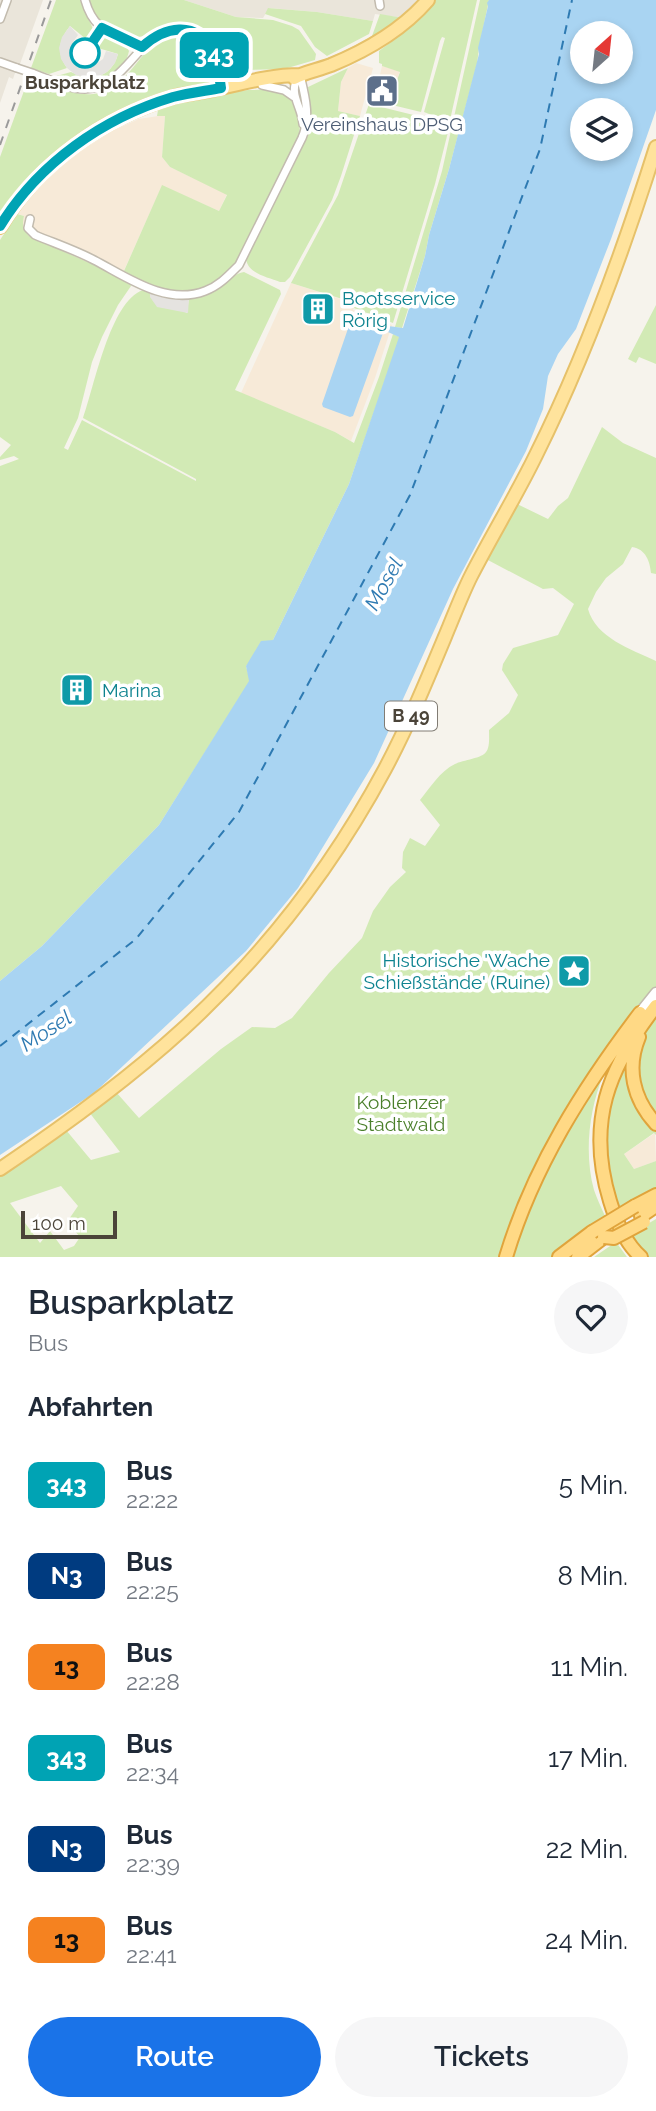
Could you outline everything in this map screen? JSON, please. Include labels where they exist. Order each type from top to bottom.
[{"type":"highway","points":[[656,1006],[634,1048],[632,1065],[637,1096],[656,1124]]},
{"type":"highway","points":[[641,1257],[627,1240],[612,1208],[604,1175],[601,1131],[608,1088],[617,1066],[636,1032],[656,1006]]},
{"type":"highway","points":[[506,1257],[520,1216],[552,1144],[586,1088],[640,1013]]},
{"type":"highway","points":[[633,1257],[613,1228],[600,1193],[594,1153],[597,1108],[612,1064],[640,1013]]},
{"type":"highway","points":[[644,1215],[656,1195]]},
{"type":"highway","points":[[559,1257],[644,1215],[656,1206]]},
{"type":"highway","points":[[578,1257],[598,1237]]},
{"type":"main road","points":[[0,226],[43,172],[92,134],[123,117],[151,104],[186,94],[221,88],[237,89],[331,65],[396,28],[428,0]]},
{"type":"main road","name":"B 49","points":[[0,1169],[116,1086],[185,1028],[285,920],[310,889],[358,817],[414,710],[470,579],[536,455],[568,387],[656,147]]},
{"type":"street","points":[[0,19],[7,0]]},
{"type":"street","points":[[85,0],[92,17],[102,28],[142,47]]},
{"type":"street","points":[[0,62],[75,88],[96,87],[121,73],[142,47],[155,36],[165,31],[182,29],[194,32],[215,44],[236,73],[257,83],[284,90],[295,98]]},
{"type":"street","points":[[194,32],[206,41],[214,54],[221,88]]},
{"type":"street","points":[[221,88],[230,77],[229,65]]},
{"type":"street","points":[[300,75],[293,84],[302,115],[302,138]]},
{"type":"street","points":[[30,219],[28,228],[35,235],[162,293],[188,295],[205,291],[223,282],[239,265],[307,127],[300,75]]},
{"type":"street","points":[[640,1013],[656,993]]},
{"type":"shaded area","points":[[0,0],[43,0],[20,64],[13,79],[9,77],[0,103]]},
{"type":"shaded area","points":[[184,0],[421,0],[403,18],[375,14],[373,21],[269,8],[263,18],[236,17]]},
{"type":"shaded area","points":[[70,26],[78,35],[72,50],[80,63],[96,64],[103,59],[106,51],[118,54],[115,63],[107,72],[98,77],[87,78],[76,75],[67,68],[61,59],[59,48],[62,37]]},
{"type":"shaded area","points":[[356,63],[373,68],[360,116],[338,111],[341,82],[348,68]]},
{"type":"shaded area","points":[[382,66],[400,71],[388,104],[374,101]]},
{"type":"shaded area","points":[[165,115],[162,157],[170,167],[227,194],[219,211],[162,186],[121,277],[35,239],[24,231],[24,216],[17,214],[33,193],[68,159],[114,130],[139,119]]},
{"type":"shaded area","points":[[291,283],[356,304],[353,310],[392,325],[351,441],[241,393]]},
{"type":"shaded area","points":[[150,292],[189,298],[188,313],[157,307],[150,297]]},
{"type":"shaded area","points":[[655,1133],[656,1161],[634,1169],[624,1154]]},
{"type":"green space","points":[[56,0],[80,0],[94,31],[92,36],[86,39],[70,26],[60,46],[61,57],[67,68],[49,74],[31,68]]},
{"type":"green space","points":[[89,0],[184,0],[236,17],[273,20],[299,30],[316,54],[315,60],[284,69],[241,70],[236,68],[216,40],[200,27],[183,22],[143,36],[126,36],[102,22]]},
{"type":"green space","points":[[436,0],[477,0],[450,120],[447,121],[424,112],[445,38],[442,37],[440,41],[421,112],[388,104],[400,72],[379,63],[379,51],[403,33]]},
{"type":"green space","points":[[480,0],[489,0],[477,64],[425,256],[402,328],[395,327],[442,171]]},
{"type":"green space","points":[[268,8],[373,21],[369,34],[327,56],[315,47],[301,26],[265,14]]},
{"type":"green space","points":[[380,14],[403,18],[347,52],[317,64],[285,71],[330,57],[372,36]]},
{"type":"green space","points":[[177,35],[195,39],[206,49],[215,69],[211,82],[179,90],[98,125],[36,171],[0,216],[0,157],[29,77],[77,93],[104,92],[122,80],[152,46]]},
{"type":"green space","points":[[101,37],[117,40],[129,51],[123,66],[111,77],[96,84],[79,85],[53,77],[71,72],[86,77],[106,73],[118,54],[98,48],[98,40]]},
{"type":"green space","points":[[348,68],[341,82],[338,111],[360,116],[332,200],[285,282],[254,272],[246,259],[309,133],[311,120],[308,87]]},
{"type":"green space","points":[[248,90],[273,90],[287,95],[296,106],[299,135],[235,265],[219,281],[206,289],[193,292],[165,289],[124,271],[162,185],[219,211],[227,195],[170,167],[162,157],[165,116],[157,116],[158,110]]},
{"type":"green space","points":[[369,104],[450,124],[435,184],[393,323],[354,308],[355,303],[291,283],[338,195]]},
{"type":"green space","points":[[17,214],[24,216],[25,231],[29,236],[121,277],[129,281],[131,286],[118,305],[92,362],[78,418],[64,448],[68,450],[82,420],[196,481],[83,418],[112,327],[131,297],[143,290],[187,313],[189,298],[216,291],[244,272],[280,290],[281,294],[235,390],[335,432],[354,443],[393,334],[400,337],[349,484],[273,640],[246,666],[250,681],[159,825],[42,946],[0,981],[0,466],[19,459],[14,456],[0,460],[11,445],[0,437],[0,240]]},
{"type":"green space","points":[[656,305],[656,364],[639,357],[636,363],[628,359]]},
{"type":"green space","name":"Koblenzer Stadtwald","points":[[602,427],[623,443],[656,458],[656,574],[651,573],[644,553],[632,547],[623,564],[606,578],[596,592],[588,609],[598,628],[606,635],[656,661],[656,988],[574,1097],[502,1257],[0,1257],[0,1174],[66,1130],[91,1160],[120,1152],[89,1112],[116,1092],[139,1118],[221,1049],[252,1027],[275,1028],[292,1018],[362,938],[373,911],[390,887],[406,872],[402,868],[403,852],[410,838],[425,846],[440,825],[420,800],[450,767],[484,754],[488,747],[489,730],[509,713],[518,695],[502,670],[513,648],[558,635],[574,604],[553,588],[543,589],[486,559],[515,503],[548,519],[568,498]],"holes":[[[61,1186],[78,1206],[67,1222],[80,1237],[74,1246],[64,1250],[50,1231],[40,1243],[10,1203]]]},
{"type":"green space","points":[[656,1012],[656,1117],[642,1091],[638,1065],[643,1039]]},
{"type":"green space","points":[[624,1056],[656,1128],[656,1135],[654,1133],[624,1154],[634,1169],[656,1161],[656,1188],[615,1209],[603,1153],[605,1115]]},
{"type":"green space","points":[[601,1075],[603,1076],[591,1118],[589,1162],[594,1190],[605,1216],[553,1257],[509,1257],[528,1205],[564,1134]]},
{"type":"green space","points":[[656,1219],[656,1257],[645,1257],[627,1236]]},
{"type":"green space","points":[[616,1242],[627,1257],[594,1257]]},
{"type":"water","name":"Mosel","points":[[489,0],[656,0],[656,110],[576,329],[558,354],[548,376],[543,409],[526,451],[453,589],[374,763],[298,888],[246,951],[94,1093],[0,1155],[0,981],[42,946],[159,825],[249,681],[246,666],[261,641],[273,640],[349,484],[399,337],[388,332],[383,333],[353,416],[323,407],[322,404],[352,317],[403,328],[449,169],[479,54]]},
{"type":"ferry route","points":[[0,1046],[136,939],[239,812],[410,495],[540,149],[572,0]]},
{"type":"railway","points":[[0,145],[51,0]]},
{"type":"bus line","name":"343","points":[[0,226],[43,172],[92,134],[142,107],[186,94],[221,88],[216,61],[209,45],[191,31],[165,31],[142,47],[102,28],[85,53]]},
{"type":"place","name":"Busparkplatz","points":[[85,53]]},
{"type":"place","name":"Vereinshaus DPSG","points":[[382,91]]},
{"type":"place","name":"Bootsservice Rörig","points":[[318,309]]},
{"type":"place","name":"Marina","points":[[77,690]]},
{"type":"place","name":"Historische 'Wache Schießstände' (Ruine)","points":[[574,971]]}]
